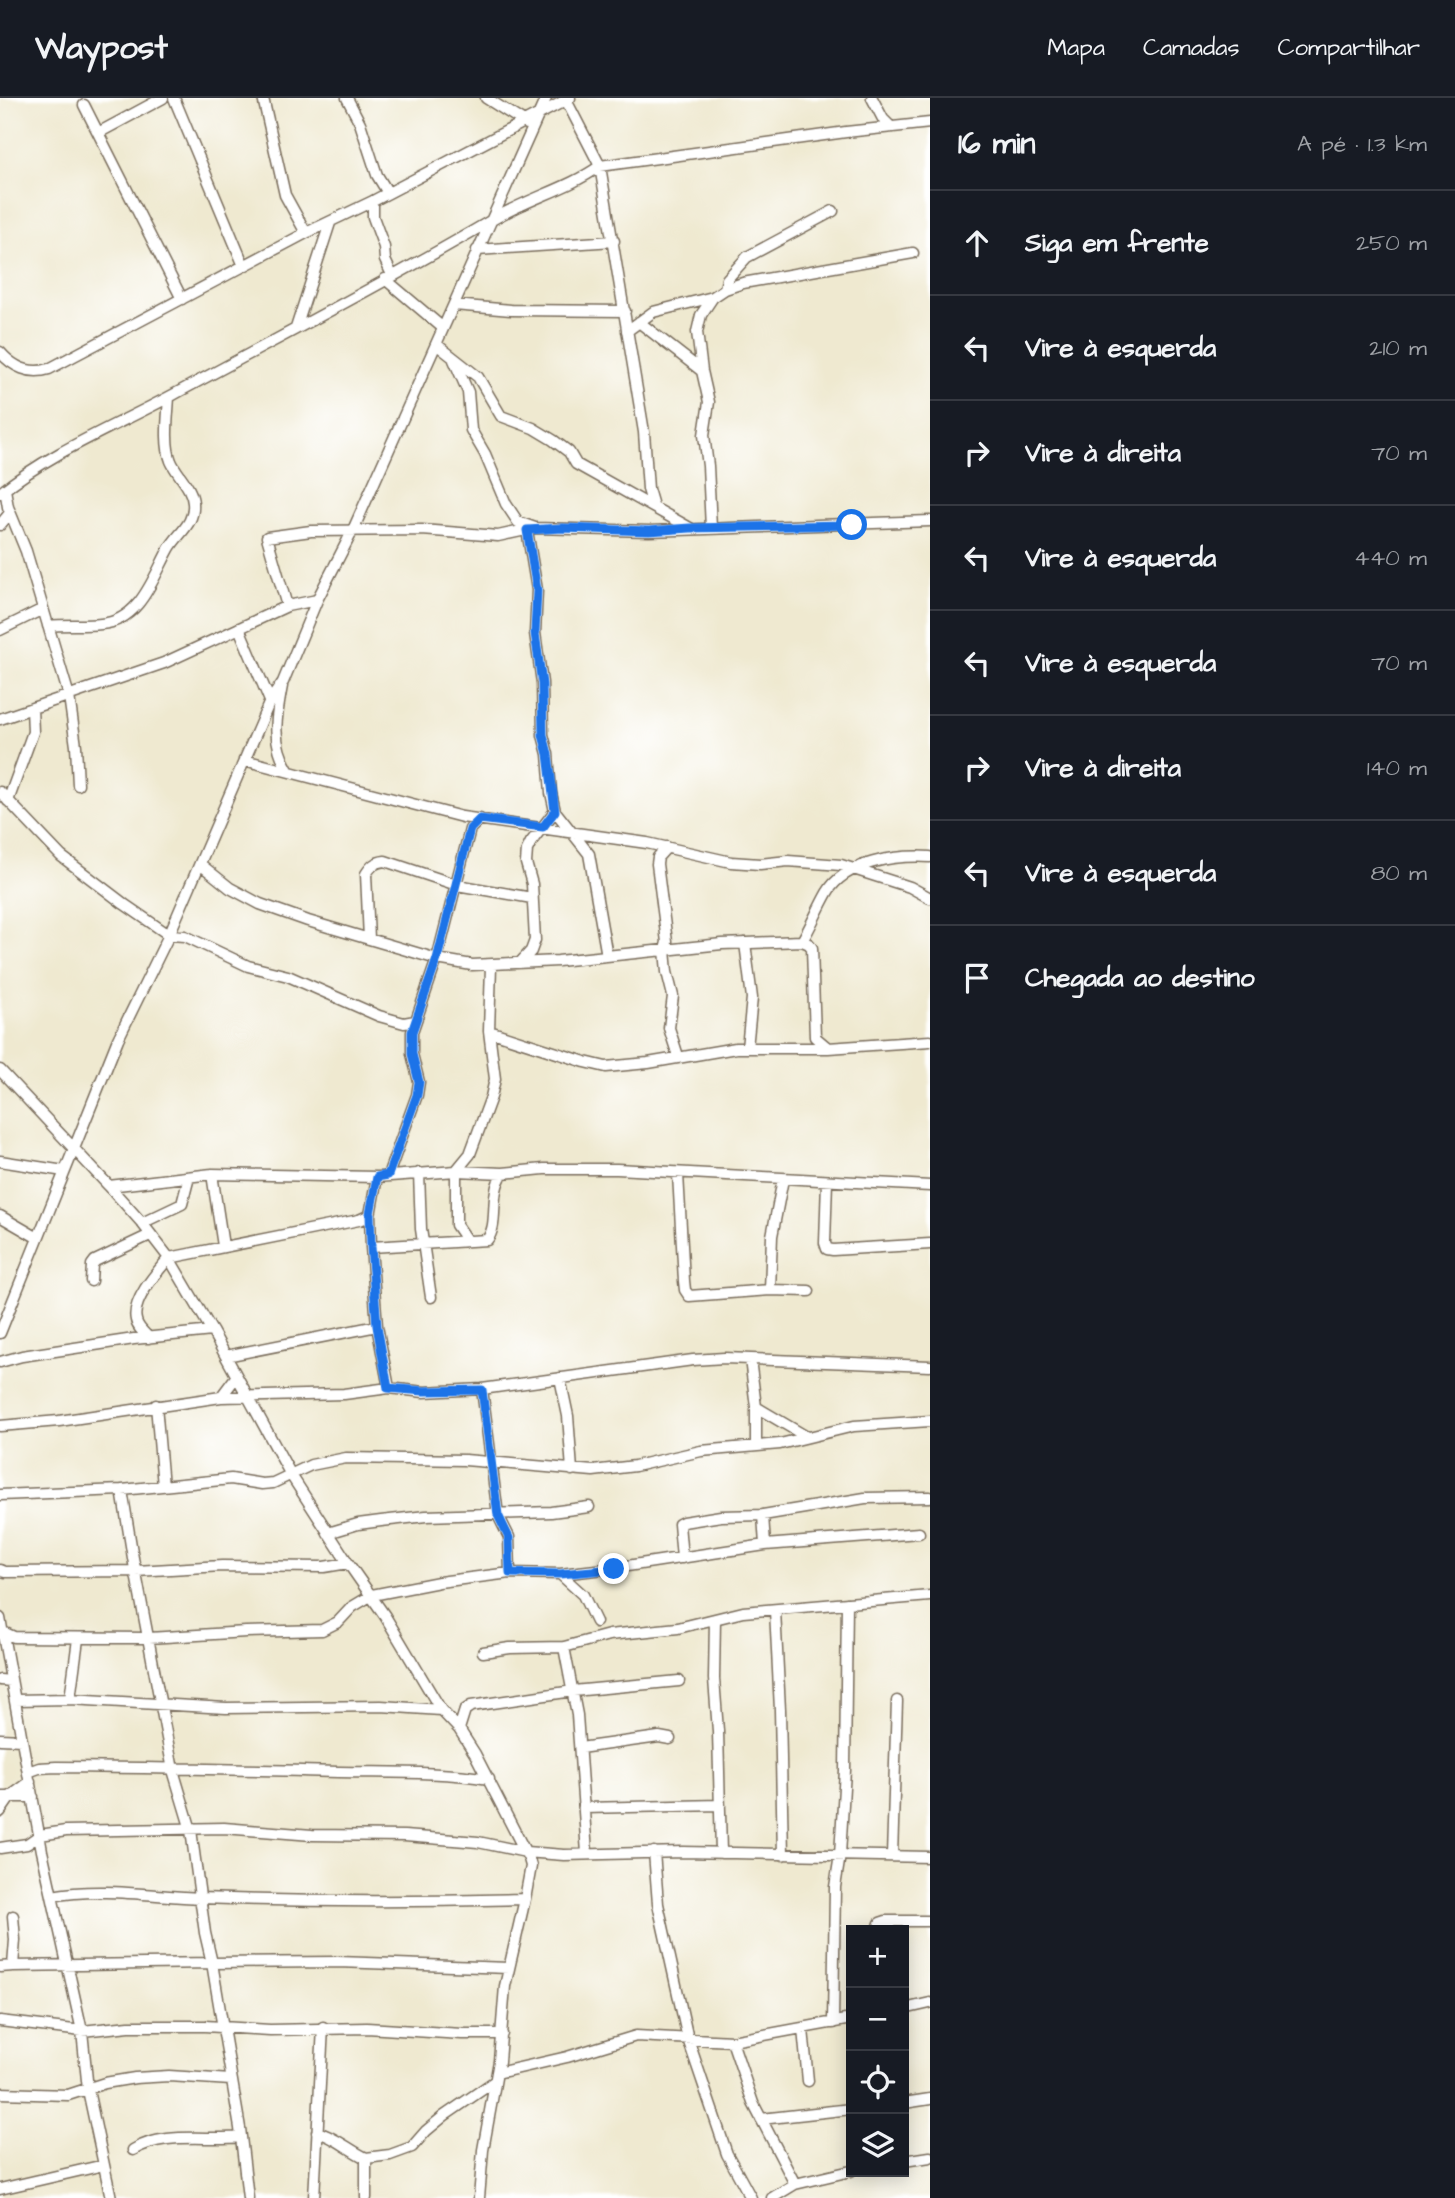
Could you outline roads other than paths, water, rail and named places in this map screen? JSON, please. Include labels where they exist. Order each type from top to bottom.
[{"type":"street","points":[[97,133],[163,98]]},
{"type":"street","points":[[174,98],[244,266]]},
{"type":"street","points":[[263,98],[285,195],[306,233]]},
{"type":"street","points":[[347,98],[360,123],[377,175],[387,193]]},
{"type":"street","points":[[485,98],[533,128]]},
{"type":"street","points":[[0,1333],[4,1309],[38,1238],[118,1039],[169,935],[270,701],[283,682],[317,600],[353,530],[546,98]]},
{"type":"street","points":[[872,98],[883,119],[891,127]]},
{"type":"street","points":[[0,352],[13,365],[42,371],[568,99],[600,166],[644,432],[648,489],[653,506]]},
{"type":"street","points":[[84,105],[182,299]]},
{"type":"street","points":[[78,785],[69,696],[26,551],[3,491],[85,439],[169,397],[491,220],[527,201],[585,177],[600,166],[930,123]]},
{"type":"street","points":[[373,201],[374,224],[384,247],[389,277],[443,328]]},
{"type":"street","points":[[725,289],[727,279],[747,257],[834,211]]},
{"type":"street","points":[[296,328],[330,223]]},
{"type":"street","points":[[477,250],[614,241]]},
{"type":"street","points":[[627,331],[653,312],[713,297],[725,289],[761,279],[914,253]]},
{"type":"street","points":[[711,528],[709,466],[704,435],[709,402],[702,371],[698,323],[713,297]]},
{"type":"street","points":[[454,305],[511,310],[625,311]]},
{"type":"street","points":[[639,322],[702,371]]},
{"type":"street","points":[[436,344],[478,377],[501,416],[543,434],[569,452],[576,464],[690,528]]},
{"type":"street","points":[[454,360],[468,392],[471,430],[485,454],[514,519],[531,529]]},
{"type":"street","points":[[48,626],[113,623],[127,615],[151,587],[171,546],[188,525],[193,510],[192,494],[170,458],[169,397]]},
{"type":"street","points":[[0,525],[10,513]]},
{"type":"street","points":[[287,606],[267,537],[311,531],[440,531],[498,536],[531,529],[649,531],[930,521]]},
{"type":"street","points":[[531,529],[537,590],[535,633],[542,684],[543,735],[555,811],[584,846],[591,861],[607,956]]},
{"type":"street","points":[[0,719],[176,658],[287,606],[317,600]]},
{"type":"street","points":[[0,630],[43,609]]},
{"type":"street","points":[[239,628],[270,701]]},
{"type":"street","points":[[283,682],[276,742],[279,755],[288,770]]},
{"type":"street","points":[[8,801],[33,732],[32,708]]},
{"type":"street","points":[[244,760],[462,817],[667,847],[731,862],[807,862],[857,868],[911,887],[930,898]]},
{"type":"street","points":[[0,792],[61,856],[106,892],[169,935],[185,936],[248,966],[288,976],[354,1006],[410,1026]]},
{"type":"street","points":[[520,963],[531,951],[535,940],[532,884],[526,863],[527,850],[555,811]]},
{"type":"street","points":[[462,817],[467,837]]},
{"type":"street","points":[[388,1175],[417,1095],[419,1082],[412,1054],[410,1026],[437,959],[467,837],[472,824],[480,819]]},
{"type":"street","points":[[667,847],[658,857],[657,863],[667,942],[664,950],[673,996],[669,1028],[678,1056]]},
{"type":"street","points":[[802,941],[835,882],[857,868],[906,856],[930,857]]},
{"type":"street","points":[[369,939],[366,874],[377,862],[385,861],[457,885],[532,898]]},
{"type":"street","points":[[200,864],[213,877],[253,901],[437,959],[472,965],[491,966],[746,943],[802,941],[812,948],[815,1037],[828,1048]]},
{"type":"street","points":[[746,943],[752,998],[747,1048]]},
{"type":"street","points":[[467,1241],[456,1225],[456,1171],[470,1154],[495,1079],[489,1031],[491,966]]},
{"type":"street","points":[[489,1031],[606,1067],[747,1048],[828,1048],[930,1041]]},
{"type":"street","points":[[0,1070],[74,1147],[142,1223],[169,1258],[291,1475],[372,1595],[440,1710],[459,1729],[489,1779],[526,1852],[531,1867],[505,1986],[502,2034],[479,2198]]},
{"type":"street","points":[[470,1154],[495,1184]]},
{"type":"street","points":[[0,1161],[64,1171]]},
{"type":"street","points":[[109,1186],[212,1174],[377,1177],[456,1171],[503,1173],[569,1169],[930,1186]]},
{"type":"street","points":[[419,1173],[431,1297]]},
{"type":"street","points":[[371,1247],[487,1240],[491,1236],[495,1184],[503,1173]]},
{"type":"street","points":[[212,1174],[223,1246]]},
{"type":"street","points":[[678,1174],[686,1293],[693,1297],[771,1290],[808,1291]]},
{"type":"street","points":[[142,1223],[182,1204],[189,1177]]},
{"type":"street","points":[[377,1177],[370,1219],[371,1247],[377,1326],[388,1388]]},
{"type":"street","points":[[771,1290],[772,1236],[783,1179]]},
{"type":"street","points":[[827,1181],[827,1249],[930,1244]]},
{"type":"street","points":[[124,1203],[131,1184]]},
{"type":"street","points":[[0,1216],[38,1238]]},
{"type":"street","points":[[149,1338],[138,1326],[135,1310],[151,1279],[169,1258],[370,1219]]},
{"type":"street","points":[[91,1281],[92,1265],[95,1261],[150,1235]]},
{"type":"street","points":[[226,1356],[377,1326]]},
{"type":"street","points":[[0,1362],[32,1354],[212,1331]]},
{"type":"street","points":[[221,1397],[245,1354]]},
{"type":"street","points":[[750,1359],[756,1407],[755,1445]]},
{"type":"street","points":[[0,1426],[59,1421],[221,1397],[344,1394],[388,1388],[424,1391],[482,1390],[693,1360],[750,1359],[930,1366]]},
{"type":"street","points":[[560,1378],[568,1416],[572,1470]]},
{"type":"street","points":[[482,1390],[498,1515],[509,1538],[510,1573]]},
{"type":"street","points":[[156,1405],[163,1486]]},
{"type":"street","points":[[756,1407],[807,1437]]},
{"type":"street","points":[[0,1495],[122,1490],[239,1479],[262,1484],[273,1483],[311,1465],[346,1458],[492,1462],[572,1470],[613,1470],[701,1451],[780,1444],[853,1426],[930,1421]]},
{"type":"street","points":[[300,1488],[303,1469]]},
{"type":"street","points":[[122,1490],[173,1770],[191,1830],[199,1898],[241,2137],[248,2198]]},
{"type":"street","points":[[682,1558],[678,1524],[722,1516],[764,1515],[865,1498],[930,1497]]},
{"type":"street","points":[[328,1533],[358,1524],[426,1516],[498,1515],[589,1507]]},
{"type":"street","points":[[764,1515],[765,1545]]},
{"type":"street","points":[[7,1636],[149,1639],[322,1630],[338,1622],[352,1607],[372,1595],[439,1582],[510,1573],[560,1574],[629,1567],[765,1545],[919,1533]]},
{"type":"street","points":[[2,1573],[136,1571],[222,1566],[324,1567],[348,1563]]},
{"type":"street","points":[[560,1574],[583,1595],[596,1622],[609,1635]]},
{"type":"street","points":[[483,1651],[564,1647],[590,1638],[678,1628],[743,1612],[930,1597]]},
{"type":"street","points":[[833,2023],[835,1887],[840,1855],[845,1770],[846,1603]]},
{"type":"street","points":[[775,1610],[780,1710],[782,1855]]},
{"type":"street","points":[[0,1618],[7,1636],[5,1681],[15,1700],[52,1896],[82,2031],[88,2090],[111,2198]]},
{"type":"street","points":[[715,1619],[714,1679],[720,1853]]},
{"type":"street","points":[[590,1638],[596,1622]]},
{"type":"street","points":[[130,1637],[146,1625]]},
{"type":"street","points":[[70,1699],[78,1639]]},
{"type":"street","points":[[564,1647],[580,1748],[587,1853]]},
{"type":"street","points":[[459,1729],[465,1710],[471,1706],[573,1691],[679,1681]]},
{"type":"street","points":[[15,1700],[70,1699],[226,1708],[381,1706],[440,1710]]},
{"type":"street","points":[[892,1856],[897,1700]]},
{"type":"street","points":[[580,1748],[650,1738],[670,1739]]},
{"type":"street","points":[[0,1739],[22,1740]]},
{"type":"street","points":[[0,1812],[11,1796],[38,1768],[261,1768],[455,1774],[489,1779]]},
{"type":"street","points":[[0,1797],[33,1797]]},
{"type":"street","points":[[584,1808],[720,1805]]},
{"type":"street","points":[[0,1848],[27,1844],[40,1835],[100,1830],[224,1828],[312,1835],[405,1836],[478,1842],[526,1852],[564,1855],[654,1852],[930,1857]]},
{"type":"street","points":[[654,1852],[658,1904],[688,2039],[727,2154],[751,2198]]},
{"type":"street","points":[[52,1896],[98,1893],[199,1898],[426,1901],[525,1899]]},
{"type":"street","points":[[13,1916],[13,1966]]},
{"type":"street","points":[[879,1925],[886,1921],[930,1921]]},
{"type":"street","points":[[0,1967],[338,1962],[509,1968]]},
{"type":"street","points":[[909,2008],[930,2003]]},
{"type":"street","points":[[317,2132],[328,2134],[345,2148],[366,2158],[390,2155],[412,2147],[444,2116],[496,2077],[636,2036],[732,2041],[846,2020]]},
{"type":"street","points":[[0,2021],[82,2031],[128,2026],[221,2026],[270,2030],[323,2027],[502,2034]]},
{"type":"street","points":[[314,2198],[323,2027]]},
{"type":"street","points":[[803,2029],[808,2081]]},
{"type":"street","points":[[732,2041],[761,2119],[795,2184]]},
{"type":"street","points":[[0,2093],[56,2095],[88,2090],[105,2083],[169,2076],[231,2080]]},
{"type":"street","points":[[909,2102],[930,2099]]},
{"type":"street","points":[[761,2119],[846,2110]]},
{"type":"street","points":[[133,2151],[144,2144],[163,2140],[241,2137]]},
{"type":"street","points":[[909,2160],[930,2157]]},
{"type":"street","points":[[366,2158],[366,2198]]},
{"type":"street","points":[[0,2189],[104,2165]]},
{"type":"street","points":[[772,2198],[795,2184],[846,2172]]}]
